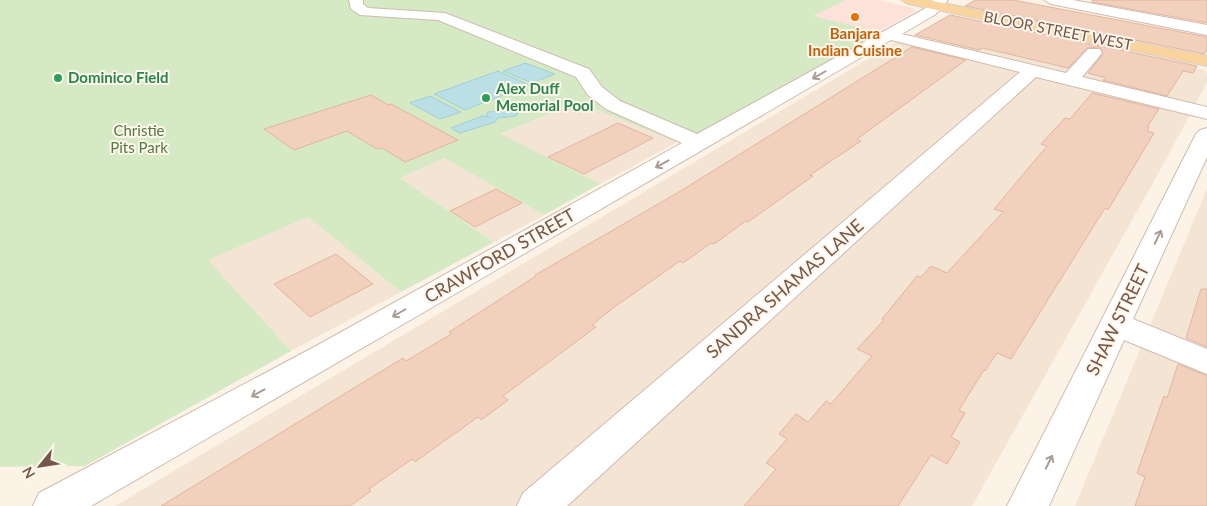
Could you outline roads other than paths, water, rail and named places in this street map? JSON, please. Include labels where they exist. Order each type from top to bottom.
[{"type":"main road","name":"BLOOR STREET WEST","points":[[908,0],[939,3],[1207,61]]},
{"type":"street","points":[[356,0],[356,6],[365,12],[440,16],[583,73],[595,91],[613,105],[699,143]]},
{"type":"street","points":[[1051,0],[1207,30]]},
{"type":"street","points":[[1086,0],[1207,22]]},
{"type":"street","name":"CRAWFORD STREET","points":[[54,506],[328,354],[888,36],[931,11],[939,3]]},
{"type":"street","points":[[888,36],[1207,113]]},
{"type":"street","points":[[1069,80],[1094,54]]},
{"type":"street","name":"SANDRA SHAMAS LANE","points":[[538,506],[1032,71]]},
{"type":"street","name":"SHAW STREET","points":[[1028,506],[1206,140]]},
{"type":"street","points":[[1115,324],[1207,362]]},
{"type":"water","points":[[525,63],[555,74],[532,83],[503,71]]},
{"type":"water","points":[[498,71],[529,85],[465,110],[434,94]]},
{"type":"water","points":[[430,96],[461,112],[440,119],[410,103]]},
{"type":"water","points":[[507,111],[518,113],[516,116],[498,118],[495,122],[460,133],[451,128],[482,116],[489,117],[486,115],[488,112]]},
{"type":"place","name":"Banjara Indian Cuisine","points":[[855,17]]},
{"type":"place","name":"Dominico Field","points":[[58,78]]},
{"type":"place","name":"Alex Duff Memorial Pool","points":[[486,98]]},
{"type":"park label","name":"Christie Pits Park","points":[[139,140]]}]
